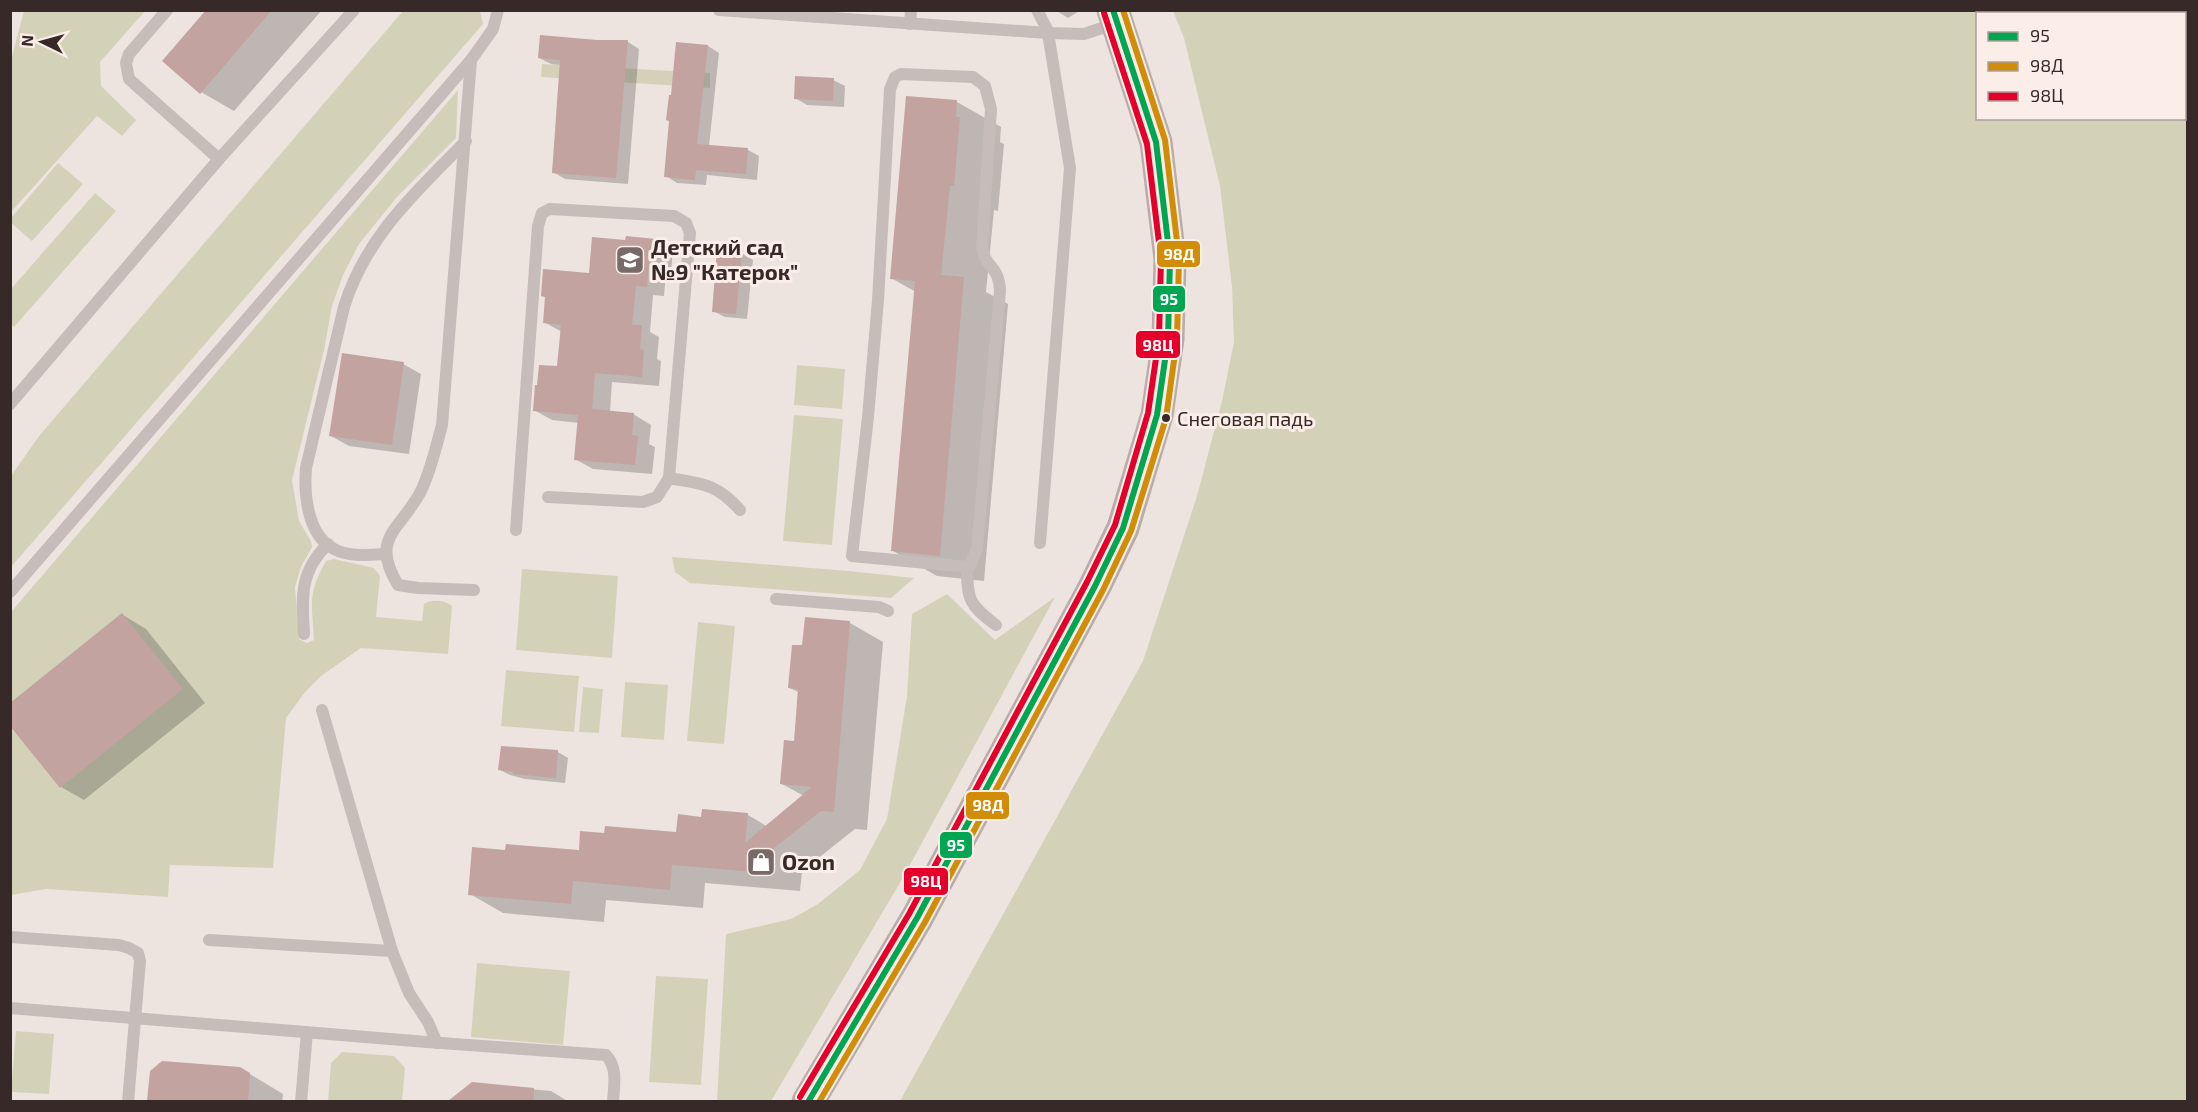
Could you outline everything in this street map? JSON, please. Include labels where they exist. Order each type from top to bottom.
[{"type":"main road","points":[[808,1101],[917,918],[1101,574],[1124,528],[1157,415],[1168,339],[1170,259],[1156,142],[1115,17]]},
{"type":"lane","points":[[167,10],[129,54],[126,63],[129,79],[219,159]]},
{"type":"lane","points":[[10,404],[219,159],[354,10]]},
{"type":"lane","points":[[10,592],[471,60],[493,29],[498,10]]},
{"type":"lane","points":[[719,10],[861,15],[910,24],[1084,34],[1115,17]]},
{"type":"lane","points":[[910,10],[910,24]]},
{"type":"lane","points":[[1037,10],[1048,33],[1070,168],[1040,543]]},
{"type":"lane","points":[[471,60],[442,425],[433,462],[420,492],[388,538],[385,555],[390,572],[398,585],[474,590]]},
{"type":"lane","points":[[901,74],[973,77],[985,86],[991,109],[982,247],[984,259],[998,272],[1000,291],[976,549],[972,562],[969,567],[967,566],[852,556],[868,417],[878,300],[890,89],[895,77],[901,74]]},
{"type":"lane","points":[[385,555],[359,555],[333,549],[316,531],[307,506],[306,468],[344,307],[352,283],[369,249],[408,200],[466,141]]},
{"type":"lane","points":[[516,530],[538,226],[542,213],[550,209],[674,216],[686,223],[690,233],[669,478],[657,497],[643,502],[548,497]]},
{"type":"lane","points":[[669,478],[710,486],[726,495],[740,510]]},
{"type":"lane","points":[[304,634],[302,593],[316,555],[328,544]]},
{"type":"lane","points":[[967,566],[967,594],[979,612],[996,625]]},
{"type":"lane","points":[[776,599],[879,607],[888,611]]},
{"type":"lane","points":[[322,710],[392,951],[409,993],[428,1022],[437,1043]]},
{"type":"lane","points":[[10,937],[119,945],[138,953],[140,961],[128,1101]]},
{"type":"lane","points":[[209,940],[392,951]]},
{"type":"lane","points":[[10,1008],[437,1043],[606,1054],[615,1073],[613,1101]]},
{"type":"lane","points":[[301,1101],[307,1032]]},
{"type":"green space","points":[[24,11],[145,11],[100,62],[101,86],[136,120],[122,136],[97,116],[11,212],[11,60]]},
{"type":"green space","points":[[403,11],[480,11],[483,24],[11,567],[11,476],[39,436]]},
{"type":"green space","points":[[1173,11],[2187,11],[2187,1101],[900,1101],[1143,661],[1197,496],[1222,401],[1234,342],[1232,287],[1220,186],[1184,38]]},
{"type":"green space","points":[[542,64],[710,73],[710,88],[541,77]]},
{"type":"green space","points":[[458,90],[456,138],[397,197],[359,244],[343,275],[332,306],[324,350],[292,480],[299,521],[312,547],[301,567],[295,587],[299,639],[307,643],[314,640],[313,591],[326,561],[334,559],[374,568],[380,576],[376,617],[422,621],[424,604],[427,602],[442,601],[452,606],[448,654],[361,648],[321,676],[306,691],[286,718],[273,868],[170,865],[168,897],[46,889],[11,895],[11,612]]},
{"type":"green space","points":[[58,163],[83,184],[32,241],[11,223],[11,218]]},
{"type":"green space","points":[[95,193],[116,211],[14,327],[11,324],[11,289]]},
{"type":"green space","points":[[797,365],[845,369],[842,409],[794,405]]},
{"type":"green space","points":[[794,415],[843,419],[832,545],[783,541]]},
{"type":"green space","points":[[672,557],[914,578],[891,598],[690,583],[675,572]]},
{"type":"green space","points":[[522,569],[618,576],[612,658],[516,650]]},
{"type":"green space","points":[[947,594],[995,640],[1055,597],[904,876],[771,1101],[717,1101],[726,934],[791,919],[818,904],[860,870],[887,819],[907,696],[912,614]]},
{"type":"green space","points":[[698,622],[735,626],[724,744],[687,741]]},
{"type":"green space","points":[[506,670],[579,676],[574,732],[501,726]]},
{"type":"green space","points":[[625,682],[668,685],[664,740],[621,737]]},
{"type":"green space","points":[[583,687],[603,689],[599,733],[579,732]]},
{"type":"green space","points":[[477,963],[570,971],[563,1045],[471,1037]]},
{"type":"green space","points":[[656,976],[708,979],[701,1085],[649,1082]]},
{"type":"green space","points":[[16,1031],[54,1034],[49,1094],[11,1092]]},
{"type":"green space","points":[[342,1052],[394,1056],[405,1068],[402,1101],[328,1101],[331,1063]]},
{"type":"building","points":[[206,10],[272,10],[200,94],[162,61]]},
{"type":"building","points":[[540,35],[628,40],[616,178],[552,173],[560,60],[538,58]]},
{"type":"building","points":[[676,42],[708,45],[697,144],[748,148],[746,174],[696,170],[695,180],[664,177],[669,121],[666,120]]},
{"type":"building","points":[[795,76],[834,78],[833,101],[794,99]]},
{"type":"building","points":[[906,96],[957,100],[956,117],[960,117],[954,186],[950,186],[941,275],[964,277],[940,556],[891,551],[915,281],[890,279]]},
{"type":"building","points":[[626,236],[656,239],[654,263],[649,262],[647,287],[636,286],[632,325],[642,325],[640,349],[644,350],[642,377],[595,373],[592,409],[634,413],[632,435],[638,436],[635,465],[574,460],[578,415],[533,411],[539,365],[557,366],[561,325],[543,323],[545,297],[541,296],[543,269],[589,273],[592,237],[625,240]]},
{"type":"building","points":[[717,249],[742,252],[736,314],[712,312]]},
{"type":"building","points":[[342,353],[404,362],[392,445],[329,436]]},
{"type":"building","points":[[122,613],[183,689],[60,788],[10,726],[10,703]]},
{"type":"building","points":[[805,617],[850,621],[834,812],[821,811],[769,852],[768,873],[672,865],[670,890],[573,881],[571,904],[468,895],[472,847],[505,850],[506,844],[579,850],[580,831],[604,833],[605,826],[676,832],[678,814],[701,817],[702,809],[748,813],[745,843],[812,787],[780,784],[784,740],[794,741],[798,689],[788,688],[792,645],[802,645]]},
{"type":"building","points":[[501,746],[558,750],[556,778],[513,774],[513,772],[498,770]]},
{"type":"building","points":[[162,1061],[240,1067],[250,1073],[248,1101],[147,1101],[150,1071]]},
{"type":"building","points":[[472,1082],[534,1088],[533,1101],[448,1101]]},
{"type":"transit line","name":"95","points":[[808,1102],[917,918],[1095,586],[1123,528],[1157,415],[1168,339],[1170,259],[1156,142],[1113,10]]},
{"type":"transit line","name":"98Д","points":[[819,1102],[925,922],[1103,590],[1131,531],[1166,418],[1177,339],[1179,258],[1165,140],[1123,10]]},
{"type":"transit line","name":"98Ц","points":[[800,1097],[909,914],[1087,582],[1115,525],[1148,413],[1159,338],[1161,259],[1147,144],[1104,13]]},
{"type":"place","name":"Детский сад №9 \"Катерок\"","points":[[630,260]]},
{"type":"place","name":"Снеговая падь","points":[[1166,418]]},
{"type":"place","name":"Ozon","points":[[761,862]]}]
